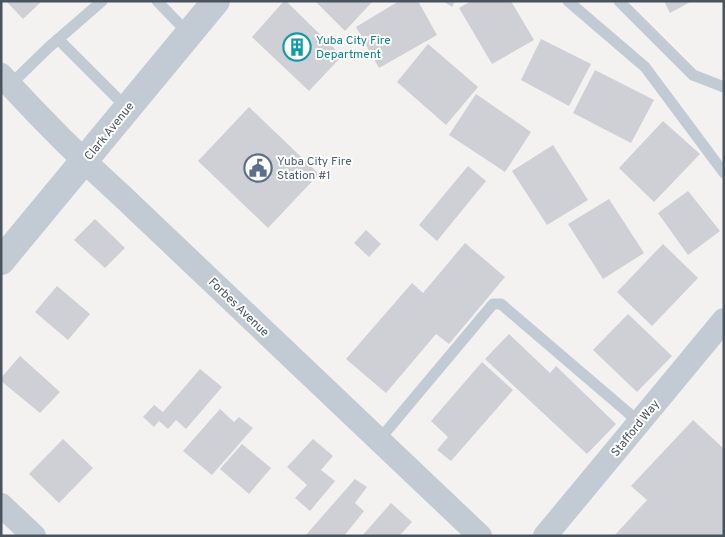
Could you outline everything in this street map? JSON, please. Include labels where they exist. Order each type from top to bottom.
[{"type":"street","name":"Clark Avenue","points":[[1,260],[216,1]]},
{"type":"street","name":"Forbes Avenue","points":[[6,80],[84,161],[480,536]]},
{"type":"street","name":"Stafford Way","points":[[545,536],[724,320]]},
{"type":"street","points":[[1,505],[34,536]]},
{"type":"lane","points":[[6,80],[102,1]]},
{"type":"lane","points":[[157,1],[190,34]]},
{"type":"lane","points":[[568,1],[645,67],[724,173]]},
{"type":"lane","points":[[620,1],[693,75],[724,87]]},
{"type":"lane","points":[[58,39],[127,108]]},
{"type":"lane","points":[[380,440],[493,304],[496,303],[501,304],[639,422]]},
{"type":"building","points":[[6,1],[42,1],[23,19]]},
{"type":"building","name":"Yuba City Fire Department","points":[[284,1],[342,56],[309,91],[252,37]]},
{"type":"building","points":[[315,1],[373,1],[345,31]]},
{"type":"building","points":[[399,1],[418,1],[437,35],[379,68],[356,27]]},
{"type":"building","points":[[443,1],[455,1],[452,7]]},
{"type":"building","points":[[471,1],[511,1],[534,40],[492,64],[459,8]]},
{"type":"building","points":[[664,1],[692,1],[670,13]]},
{"type":"building","points":[[541,39],[591,64],[569,106],[521,80]]},
{"type":"building","points":[[428,44],[478,87],[446,125],[397,82]]},
{"type":"building","points":[[595,70],[654,100],[631,143],[573,113]]},
{"type":"building","points":[[476,94],[531,132],[505,172],[449,135]]},
{"type":"building","name":"Yuba City Fire Station #1","points":[[249,107],[319,174],[268,228],[198,161]]},
{"type":"building","points":[[663,121],[700,154],[654,202],[619,168]]},
{"type":"building","points":[[553,145],[588,200],[547,225],[512,171]]},
{"type":"building","points":[[468,166],[486,181],[437,241],[419,225]]},
{"type":"building","points":[[688,191],[720,231],[688,255],[658,213]]},
{"type":"building","points":[[609,199],[644,253],[603,279],[568,224]]},
{"type":"building","points":[[95,219],[125,248],[105,268],[74,240]]},
{"type":"building","points":[[366,230],[381,244],[369,257],[354,243]]},
{"type":"building","points":[[465,243],[505,277],[449,344],[436,334],[386,393],[346,359],[412,283],[423,293]]},
{"type":"building","points":[[663,244],[698,278],[652,326],[617,292]]},
{"type":"building","points":[[57,286],[90,314],[68,340],[35,312]]},
{"type":"building","points":[[628,314],[672,356],[637,392],[593,350]]},
{"type":"building","points":[[509,334],[550,373],[556,366],[616,424],[587,454],[485,359]]},
{"type":"building","points":[[20,356],[60,392],[40,413],[1,381],[1,378]]},
{"type":"building","points":[[482,362],[513,390],[451,461],[437,450],[448,437],[431,421]]},
{"type":"building","points":[[200,369],[222,387],[186,429],[176,420],[168,429],[159,421],[154,427],[143,417],[154,405],[163,412]]},
{"type":"building","points":[[220,409],[234,422],[239,417],[253,428],[212,475],[183,451]]},
{"type":"building","points":[[693,420],[724,449],[724,536],[614,536],[647,500],[631,486]]},
{"type":"building","points":[[63,439],[93,468],[59,503],[29,474]]},
{"type":"building","points":[[313,439],[333,456],[321,470],[335,481],[310,511],[295,498],[307,485],[287,467]]},
{"type":"building","points":[[242,444],[271,468],[249,494],[220,469]]},
{"type":"building","points":[[355,479],[367,487],[355,503],[364,511],[344,536],[305,536]]},
{"type":"building","points":[[391,503],[412,522],[399,536],[362,536]]},
{"type":"place","name":"Yuba City Fire Department","points":[[297,47]]},
{"type":"place","name":"Yuba City Fire Station #1","points":[[258,168]]}]
